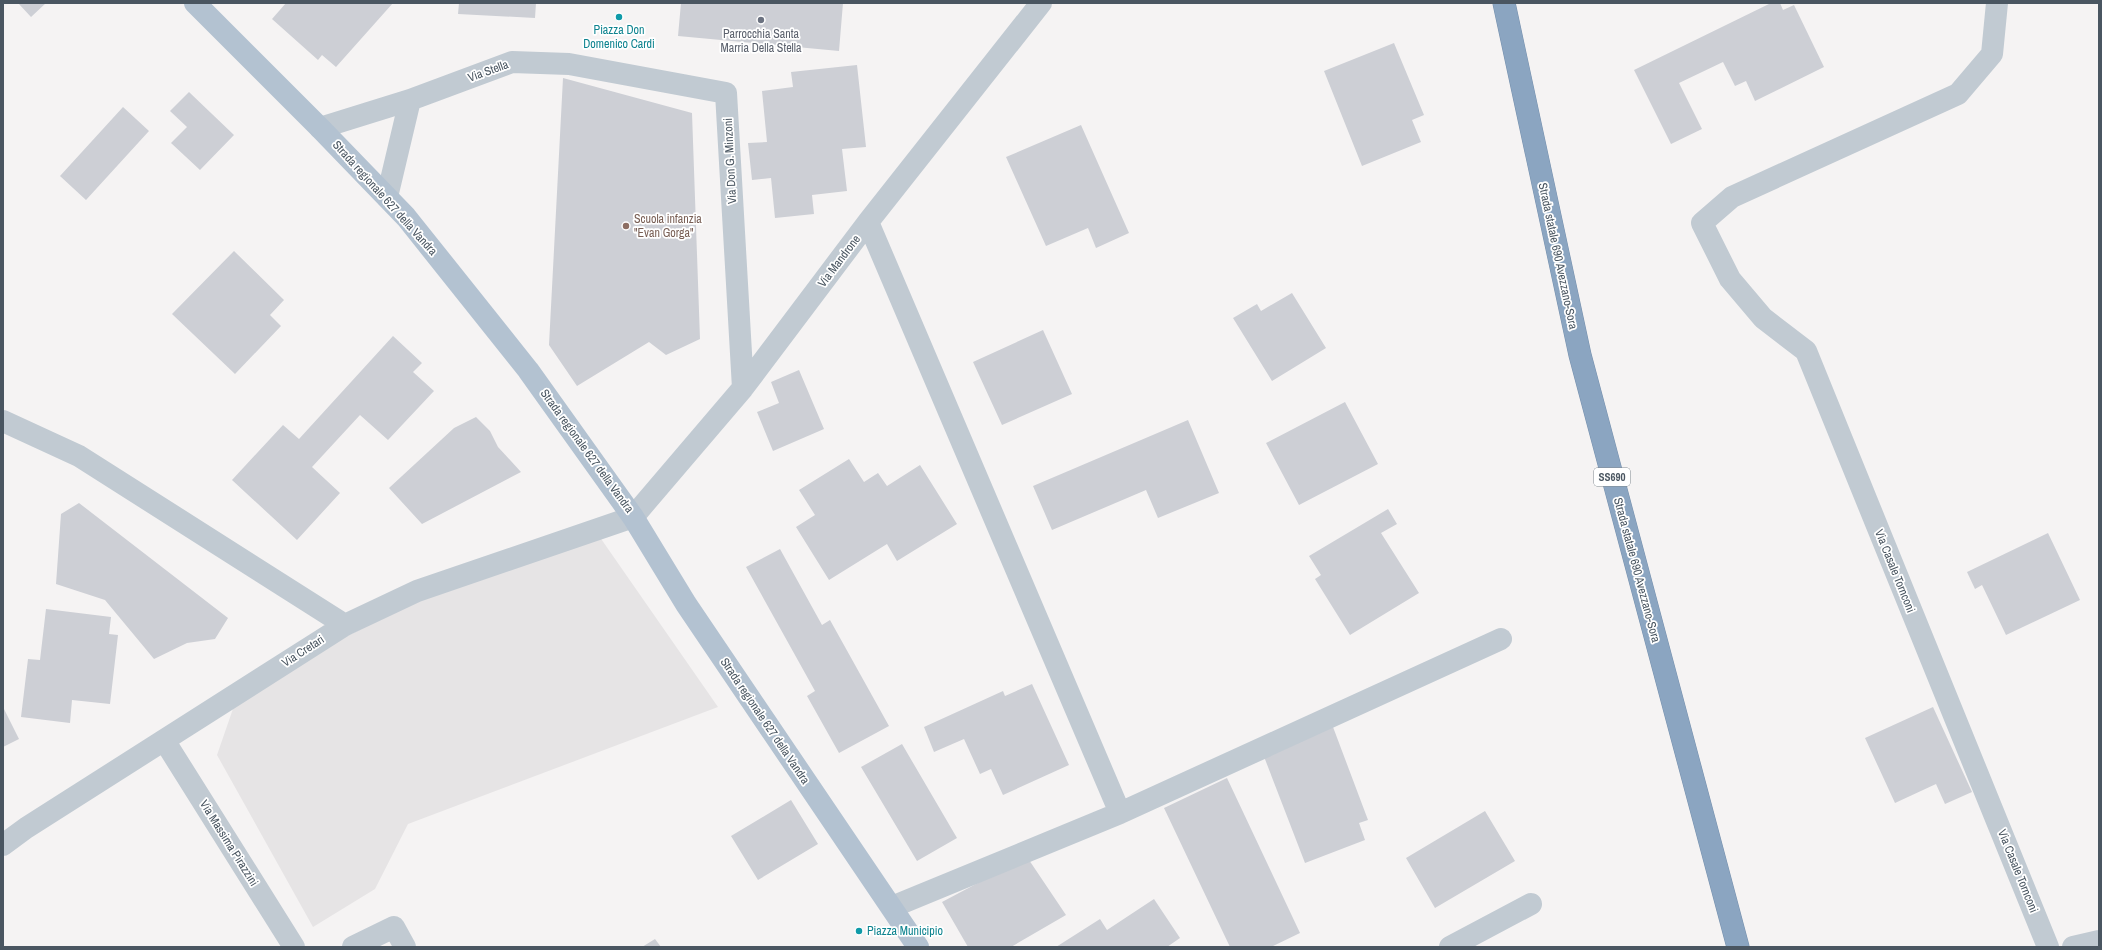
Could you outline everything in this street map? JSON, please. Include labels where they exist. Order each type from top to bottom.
[{"type":"highway","name":"Strada statale 690 Avezzano-Sora","points":[[1504,3],[1580,355],[1738,947]]},
{"type":"main road","name":"Strada regionale 627 della Vandra","points":[[195,3],[387,197],[433,249],[528,370],[633,517],[686,604],[918,947]]},
{"type":"street","name":"Via Mandrone","points":[[633,517],[744,388],[868,222],[1041,3]]},
{"type":"street","name":"Via Casale Tornconi","points":[[1997,3],[1992,54],[1958,94],[1732,197],[1702,222],[1730,279],[1763,318],[1806,351],[2048,947]]},
{"type":"street","name":"Via Stella","points":[[320,128],[410,100],[512,62],[569,64]]},
{"type":"street","name":"Via Don G. Minzoni","points":[[569,64],[726,93],[744,388]]},
{"type":"street","points":[[387,197],[410,100]]},
{"type":"street","points":[[868,222],[1120,813]]},
{"type":"street","points":[[3,421],[79,456],[345,625]]},
{"type":"street","name":"Via Cretari","points":[[3,845],[26,828],[345,625],[417,591],[633,517]]},
{"type":"street","points":[[892,907],[1120,813],[1501,639]]},
{"type":"street","name":"Via Massima Pirazzini","points":[[164,740],[294,947]]},
{"type":"street","points":[[1450,947],[1531,904]]},
{"type":"street","points":[[353,947],[394,927],[404,947]]},
{"type":"street","points":[[2073,947],[2099,941]]},
{"type":"shaded area","points":[[597,533],[718,707],[408,824],[375,889],[313,927],[217,755],[235,703],[321,649],[418,601]]},
{"type":"building","points":[[18,3],[46,3],[31,17]]},
{"type":"building","points":[[286,3],[393,3],[336,67],[322,55],[318,60],[272,19]]},
{"type":"building","points":[[459,3],[536,3],[535,18],[458,14]]},
{"type":"building","name":"Parrocchia Santa Marria Della Stella","points":[[681,3],[843,3],[839,51],[678,36]]},
{"type":"building","points":[[1771,3],[1780,3],[1783,10],[1794,5],[1824,67],[1755,101],[1746,81],[1735,86],[1723,62],[1679,83],[1702,129],[1671,144],[1634,70]]},
{"type":"building","points":[[1394,43],[1424,115],[1412,120],[1421,142],[1362,166],[1324,71]]},
{"type":"building","points":[[857,65],[866,147],[842,149],[847,191],[812,195],[814,214],[775,218],[771,178],[752,180],[748,143],[767,142],[762,91],[793,87],[791,72]]},
{"type":"building","name":"Scuola infanzia \"Evan Gorga\"","points":[[563,78],[692,113],[700,339],[666,355],[649,342],[577,386],[549,345]]},
{"type":"building","points":[[189,92],[234,135],[200,170],[171,143],[187,127],[170,111]]},
{"type":"building","points":[[123,107],[149,131],[86,200],[60,176]]},
{"type":"building","points":[[1081,125],[1129,233],[1096,248],[1088,228],[1046,246],[1006,157]]},
{"type":"building","points":[[234,251],[284,300],[270,315],[281,326],[235,374],[172,314]]},
{"type":"building","points":[[1292,293],[1326,348],[1272,381],[1233,318],[1257,304],[1261,311]]},
{"type":"building","points":[[1043,330],[1072,394],[1002,425],[973,362]]},
{"type":"building","points":[[393,336],[422,363],[413,372],[434,391],[388,440],[360,415],[312,467],[340,493],[297,540],[232,480],[283,425],[299,439]]},
{"type":"building","points":[[799,370],[824,429],[773,451],[757,412],[779,403],[771,382]]},
{"type":"building","points":[[1345,402],[1378,464],[1299,505],[1266,443]]},
{"type":"building","points":[[476,417],[490,431],[498,447],[521,472],[422,524],[389,488],[454,428]]},
{"type":"building","points":[[1188,420],[1219,493],[1158,518],[1146,490],[1052,530],[1033,486]]},
{"type":"building","points":[[849,459],[864,482],[878,473],[887,486],[920,465],[957,524],[897,561],[887,544],[829,580],[796,527],[815,515],[799,490]]},
{"type":"building","points":[[79,503],[228,618],[215,639],[187,643],[154,659],[105,600],[56,584],[61,514]]},
{"type":"building","points":[[1388,509],[1397,524],[1381,533],[1419,593],[1350,635],[1315,579],[1321,575],[1309,556]]},
{"type":"building","points":[[2048,533],[2080,600],[2006,635],[1982,585],[1975,589],[1967,572]]},
{"type":"building","points":[[780,549],[822,625],[830,620],[889,726],[839,753],[807,696],[815,691],[746,567]]},
{"type":"building","points":[[46,609],[111,617],[109,634],[118,635],[110,704],[72,700],[70,723],[21,717],[28,659],[40,660]]},
{"type":"building","points":[[1032,684],[1069,765],[1003,795],[991,769],[980,774],[964,739],[934,752],[924,727],[1003,691],[1005,696]]},
{"type":"building","points":[[3,707],[19,739],[3,747]]},
{"type":"building","points":[[1933,707],[1972,792],[1945,804],[1936,784],[1895,803],[1865,738]]},
{"type":"building","points":[[1333,727],[1368,820],[1359,823],[1365,840],[1305,863],[1263,754]]},
{"type":"building","points":[[902,744],[957,838],[917,861],[861,767]]},
{"type":"building","points":[[1227,778],[1300,933],[1271,947],[1230,947],[1164,808]]},
{"type":"building","points":[[791,800],[818,844],[758,880],[731,836]]},
{"type":"building","points":[[1485,811],[1515,861],[1435,908],[1406,858]]},
{"type":"building","points":[[1027,857],[1066,915],[1011,947],[968,947],[942,902]]},
{"type":"building","points":[[1154,899],[1180,938],[1167,947],[1056,947],[1100,919],[1107,930]]},
{"type":"building","points":[[655,939],[661,947],[642,947]]},
{"type":"place","name":"Piazza Don Domenico Cardi","points":[[619,17]]},
{"type":"place","name":"Parrocchia Santa Marria Della Stella","points":[[761,20]]},
{"type":"place","name":"Scuola infanzia \"Evan Gorga\"","points":[[626,226]]},
{"type":"place","name":"Piazza Municipio","points":[[859,931]]}]
